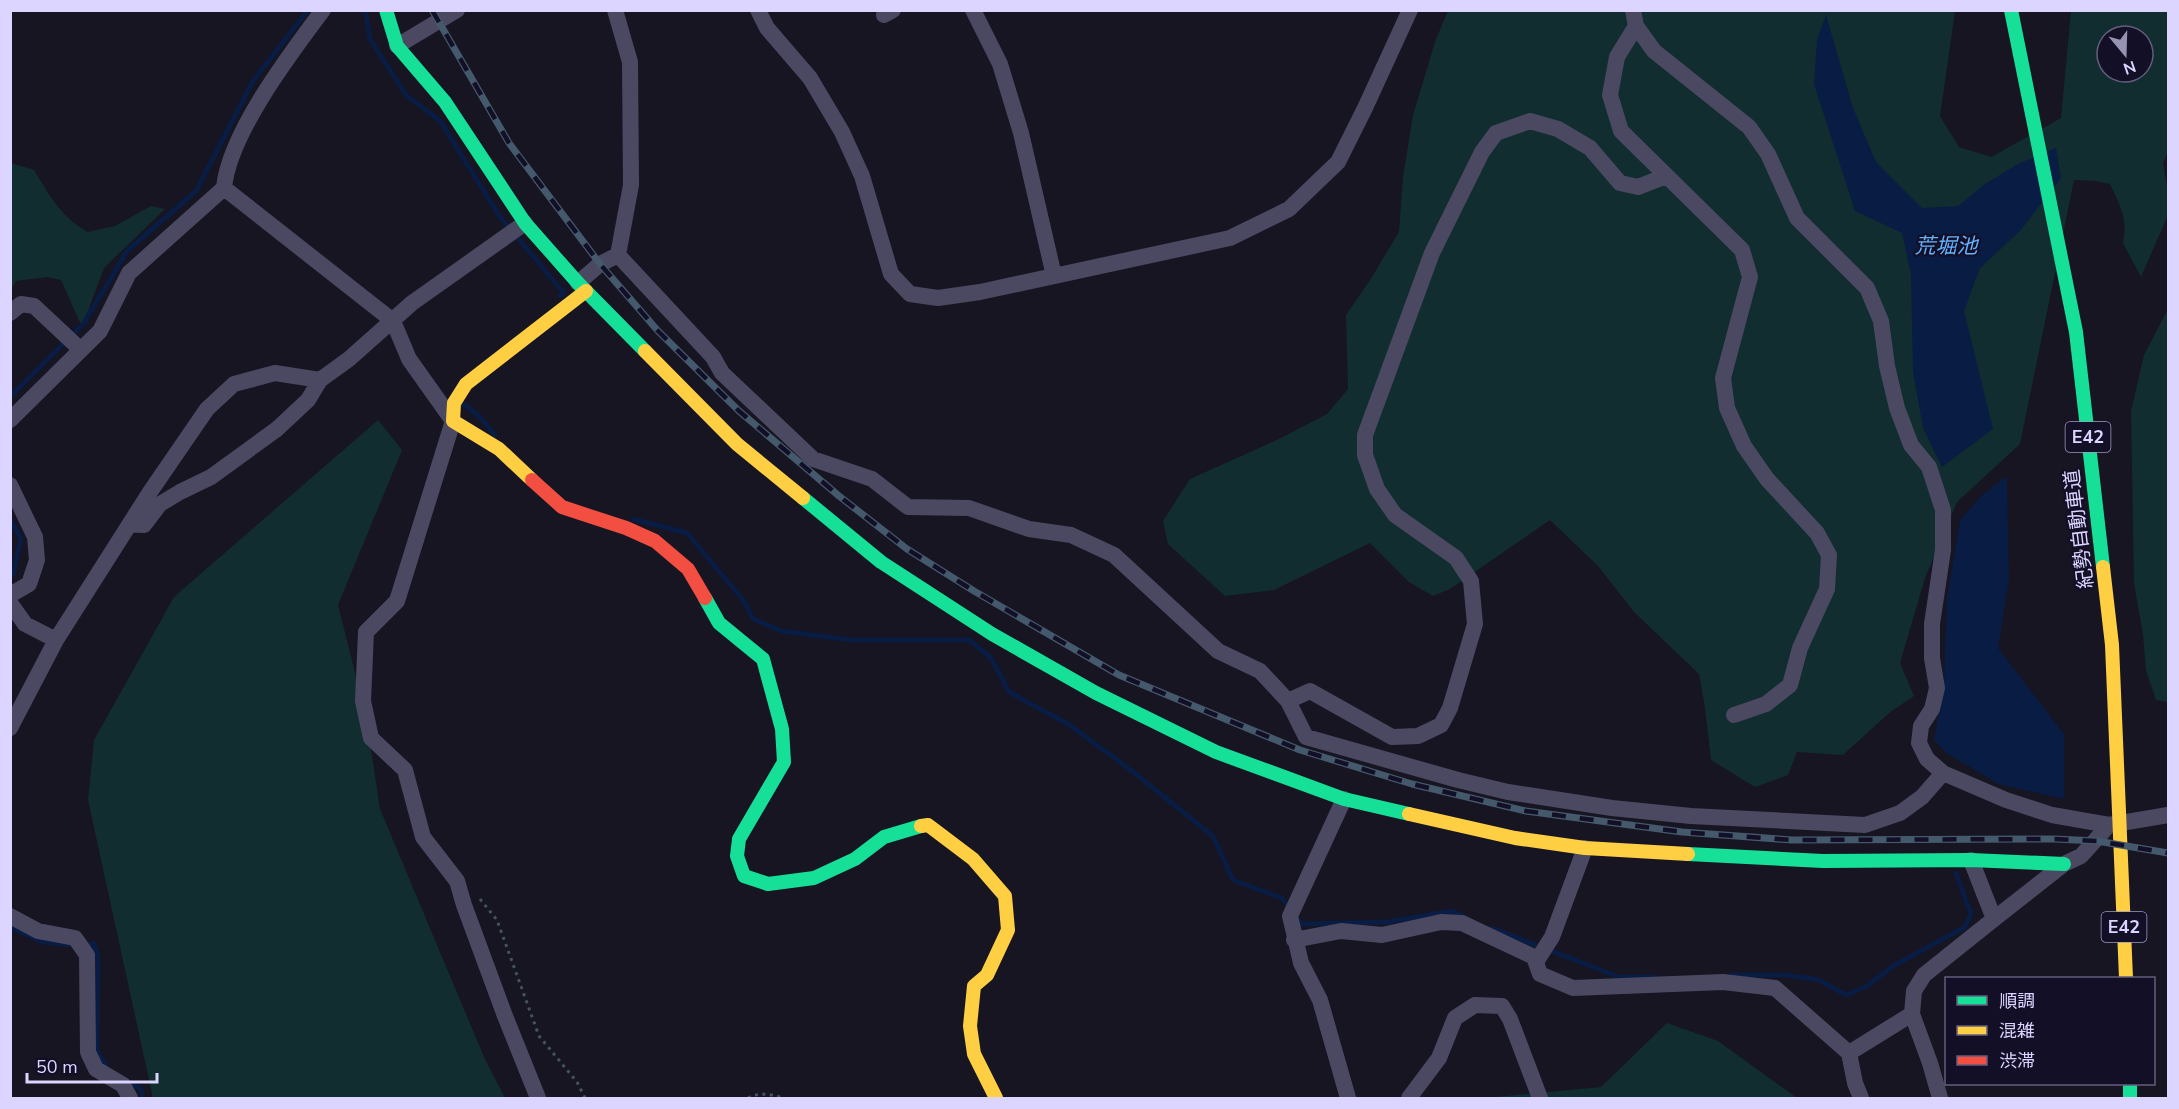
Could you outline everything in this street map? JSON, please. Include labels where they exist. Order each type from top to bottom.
[{"type":"main road","points":[[386,10],[397,46],[445,102],[525,223],[582,287],[737,444],[881,562],[992,634],[1096,693],[1216,752],[1344,800],[1515,838],[1585,848],[1823,861],[1971,860],[2064,864]]},
{"type":"main road","name":"紀勢自動車道","points":[[2011,10],[2076,332],[2112,645],[2126,977]]},
{"type":"main road","points":[[582,287],[466,384],[454,403],[453,421],[499,450],[562,507],[626,528],[655,541],[688,569],[719,623],[763,659],[782,729],[784,762],[739,839],[737,856],[744,876],[768,884],[814,878],[855,859],[884,837],[913,827],[928,825],[973,859],[1005,896],[1008,930],[987,975],[974,986],[969,1026],[974,1054],[996,1098]]},
{"type":"street","points":[[397,46],[457,10]]},
{"type":"street","points":[[615,10],[630,62],[631,184],[618,255]]},
{"type":"street","points":[[758,10],[767,28],[810,78],[842,132],[862,176],[891,274],[910,294],[938,298],[980,292],[1230,238],[1289,209],[1338,162],[1410,10]]},
{"type":"street","points":[[973,10],[1000,64],[1018,123],[1054,276]]},
{"type":"street","points":[[10,420],[100,331],[129,273],[224,188],[225,172],[243,131],[277,74],[320,11]]},
{"type":"street","points":[[1635,18],[1617,57],[1610,95],[1621,131],[1742,250],[1750,277],[1723,378],[1726,408],[1744,446],[1767,479],[1817,533],[1829,555],[1827,589],[1800,648],[1790,685],[1766,704],[1734,715]]},
{"type":"street","points":[[1635,18],[1654,51],[1749,127],[1768,154],[1797,218],[1867,288],[1881,321],[1887,366],[1897,408],[1911,446],[1929,467],[1942,510],[1943,550],[1932,624],[1932,658],[1937,688],[1932,709],[1921,726],[1919,743],[1926,759],[1943,773],[2006,800],[2052,815],[2109,825],[2169,815]]},
{"type":"street","points":[[1288,701],[1310,692],[1392,737],[1418,736],[1434,729],[1441,725],[1450,708],[1475,624],[1471,581],[1456,558],[1395,516],[1377,489],[1365,455],[1365,435],[1432,254],[1482,152],[1496,133],[1530,121],[1557,129],[1590,148],[1620,183],[1638,187],[1666,176]]},
{"type":"street","points":[[224,188],[393,321],[409,359],[453,421],[397,601],[366,632],[363,701],[371,738],[405,770],[423,837],[457,881],[505,1016],[538,1098]]},
{"type":"street","points":[[130,524],[144,525],[160,504],[211,477],[277,429],[308,400],[320,380],[349,359],[412,303],[525,223]]},
{"type":"street","points":[[582,287],[600,264],[618,255]]},
{"type":"street","points":[[618,255],[713,357],[722,374],[813,459],[872,479],[909,507],[969,508],[1029,529],[1071,535],[1114,555],[1218,651],[1260,671],[1288,701],[1306,737],[1509,792],[1612,808],[1691,816],[1865,825],[1900,813],[1922,797],[1943,773]]},
{"type":"street","points":[[10,313],[21,304],[34,306],[81,350]]},
{"type":"street","points":[[10,728],[56,640],[130,524],[207,410],[234,384],[275,373],[320,380]]},
{"type":"street","points":[[10,485],[34,537],[37,560],[29,584],[10,595]]},
{"type":"street","points":[[10,603],[25,624],[56,640]]},
{"type":"street","points":[[1344,800],[1290,916],[1301,963],[1320,999],[1348,1098]]},
{"type":"street","points":[[1940,1098],[1912,1014],[1914,991],[1924,975],[2064,864],[2081,856],[2109,825]]},
{"type":"street","points":[[1536,962],[1552,937],[1585,848]]},
{"type":"street","points":[[1971,860],[1994,919]]},
{"type":"street","points":[[10,916],[38,931],[75,938],[87,955],[88,1052],[96,1069],[123,1085],[130,1098]]},
{"type":"street","points":[[1294,940],[1341,932],[1382,935],[1441,922],[1462,923],[1534,957],[1540,974],[1574,988],[1723,982],[1775,988],[1849,1053],[1855,1083],[1861,1098]]},
{"type":"street","points":[[1409,1098],[1438,1058],[1455,1018],[1475,1005],[1502,1006],[1510,1019],[1540,1098]]},
{"type":"street","points":[[1849,1053],[1912,1014]]},
{"type":"path","points":[[457,881],[484,903],[497,920],[538,1036],[577,1082],[585,1098]]},
{"type":"path","points":[[748,1098],[754,1095],[772,1095],[783,1098]]},
{"type":"green space","points":[[1448,11],[1955,11],[1940,116],[1959,147],[1991,157],[2061,118],[2071,11],[2168,11],[2168,152],[2163,163],[2168,191],[2168,215],[2141,277],[2123,243],[2124,219],[2110,184],[2074,180],[2020,444],[1957,502],[1925,578],[1900,663],[1914,696],[1889,713],[1843,755],[1797,752],[1788,775],[1755,787],[1711,760],[1699,674],[1634,612],[1598,566],[1550,520],[1450,589],[1433,596],[1409,582],[1370,543],[1274,590],[1225,596],[1168,544],[1163,521],[1190,479],[1277,440],[1327,414],[1348,389],[1346,315],[1399,232],[1403,177],[1413,115],[1436,39]]},
{"type":"green space","points":[[11,163],[34,170],[63,213],[88,232],[115,226],[151,206],[165,209],[104,268],[82,327],[61,280],[47,277],[16,281],[11,290]]},
{"type":"green space","points":[[2168,309],[2168,702],[2156,700],[2146,670],[2143,635],[2134,583],[2131,411],[2144,355]]},
{"type":"green space","points":[[378,420],[402,450],[338,605],[366,716],[380,809],[484,1057],[505,1098],[153,1098],[88,800],[94,740],[174,597]]},
{"type":"green space","points":[[1667,1023],[1718,1041],[1797,1098],[1485,1098],[1601,1087]]},
{"type":"water","name":"荒堀池","points":[[1826,15],[1853,108],[1876,162],[1922,208],[1958,206],[1985,184],[2018,164],[2056,148],[2061,178],[2020,231],[1980,268],[1964,311],[1993,429],[1942,467],[1923,428],[1913,372],[1911,274],[1902,233],[1855,211],[1814,84],[1817,40]]},
{"type":"water","points":[[2007,476],[2009,579],[1998,648],[2064,734],[2064,799],[1998,784],[1945,752],[1934,740],[1944,682],[1947,597],[1960,520],[1981,496]]},
{"type":"waterway","points":[[10,397],[84,323],[127,251],[196,191],[253,81],[308,10]]},
{"type":"waterway","points":[[365,10],[370,39],[406,95],[440,121],[500,217],[564,293],[560,296]]},
{"type":"waterway","points":[[461,402],[480,417],[495,435]]},
{"type":"waterway","points":[[10,519],[21,538],[13,574],[10,576]]},
{"type":"waterway","points":[[633,519],[687,533],[744,601],[753,619],[782,631],[851,640],[969,640],[991,658],[1009,692],[1068,724],[1128,768],[1213,836],[1233,880],[1282,898],[1291,910]]},
{"type":"waterway","points":[[1732,975],[1786,975],[1819,980],[1846,995],[1867,986],[1893,966],[1965,927],[1971,914],[1956,873]]},
{"type":"waterway","points":[[1296,917],[1302,924],[1387,922],[1452,911],[1464,917]]},
{"type":"waterway","points":[[10,927],[43,942],[71,945]]},
{"type":"waterway","points":[[1492,928],[1619,977],[1654,977]]},
{"type":"waterway","points":[[84,945],[94,944],[98,957],[97,1051],[107,1068]]},
{"type":"waterway","points":[[125,1079],[141,1089],[143,1098]]},
{"type":"railway","points":[[432,10],[509,143],[600,264],[658,331],[739,411],[839,496],[907,549],[974,591],[1119,675],[1300,750],[1412,784],[1526,811],[1682,832],[1792,840],[2055,839],[2097,841],[2168,853]]},
{"type":"traffic: fast","points":[[386,10],[397,46],[445,102],[525,223],[578,283],[645,351]]},
{"type":"traffic: fast","points":[[2011,10],[2076,332],[2103,567]]},
{"type":"traffic: fast","points":[[803,498],[881,562],[992,634],[1096,693],[1216,752],[1344,799],[1409,814]]},
{"type":"traffic: fast","points":[[705,598],[719,623],[763,659],[782,729],[784,762],[739,839],[737,856],[744,876],[768,884],[814,878],[855,859],[884,837],[921,826]]},
{"type":"traffic: fast","points":[[1688,854],[1823,861],[1971,860],[2064,864]]},
{"type":"traffic: fast","points":[[2130,1085],[2130,1098]]},
{"type":"traffic: slow","points":[[532,480],[499,449],[453,421],[454,403],[466,384],[586,291]]},
{"type":"traffic: slow","points":[[645,351],[737,444],[803,498]]},
{"type":"traffic: slow","points":[[2103,567],[2112,645],[2126,977]]},
{"type":"traffic: slow","points":[[1409,814],[1515,838],[1585,848],[1688,854]]},
{"type":"traffic: slow","points":[[921,826],[928,825],[973,859],[1005,896],[1008,930],[987,975],[974,986],[970,1026],[974,1054],[996,1098]]},
{"type":"traffic: jam","points":[[532,480],[562,507],[626,528],[655,541],[688,569],[705,598]]}]
